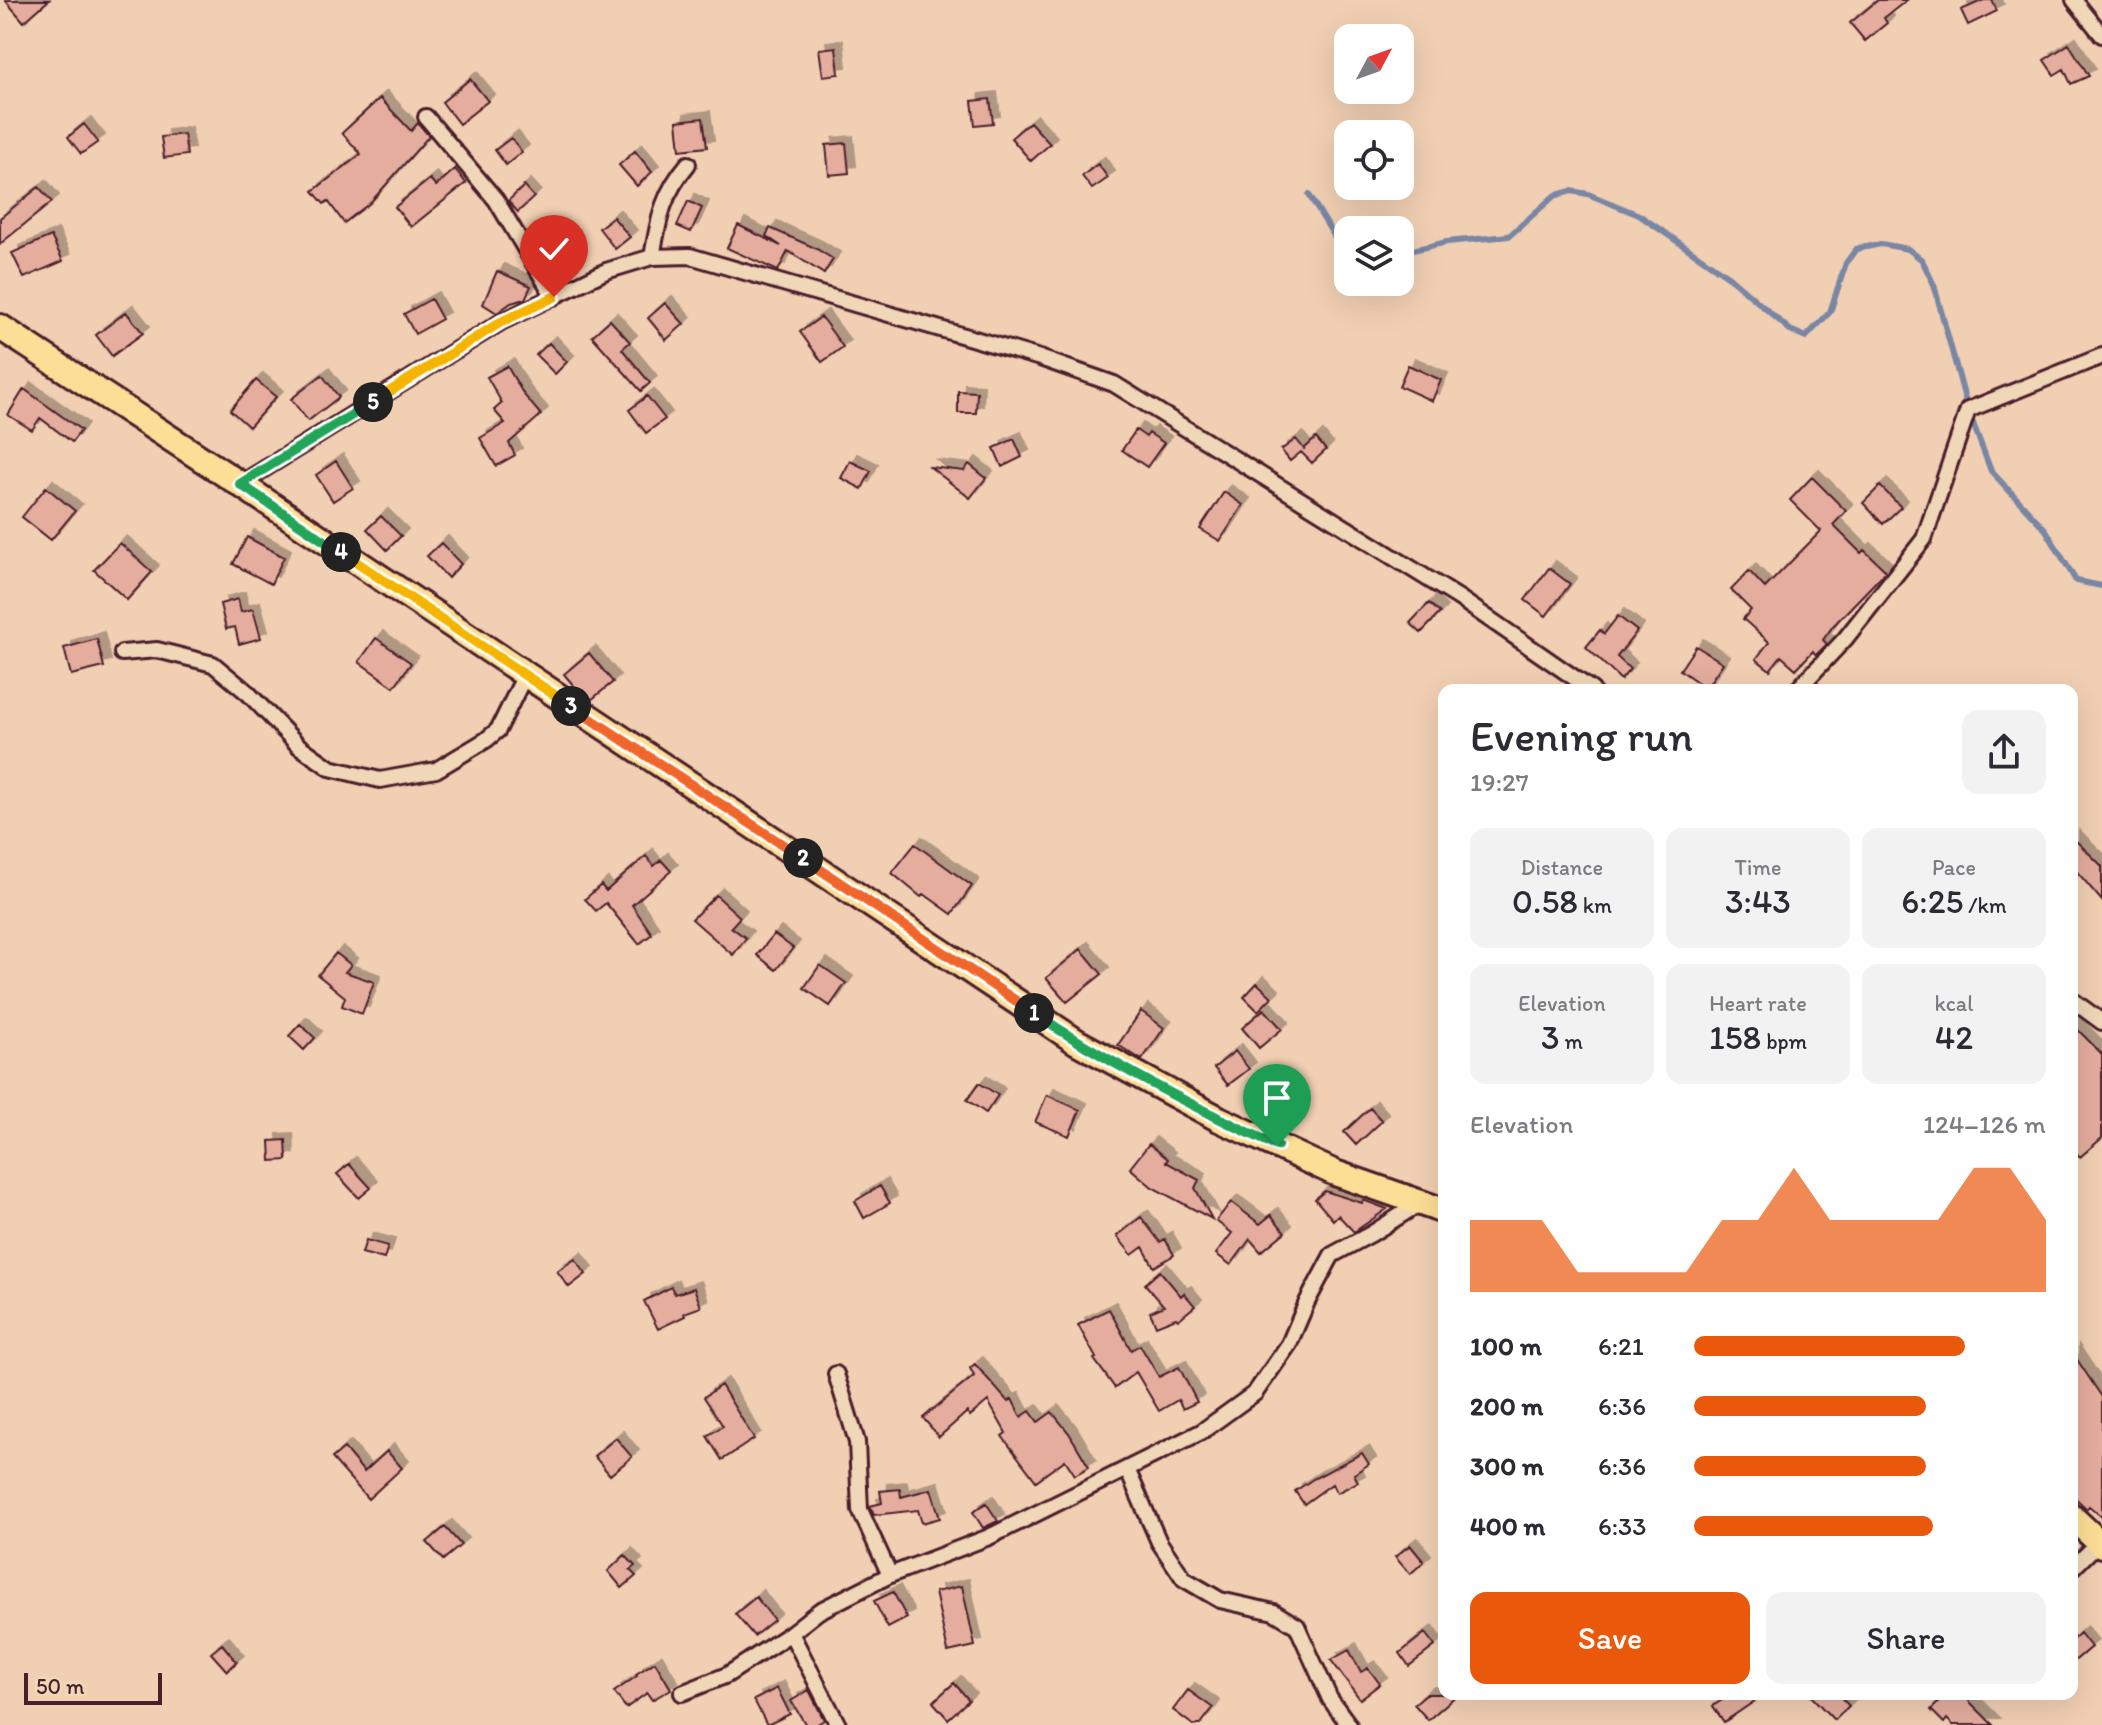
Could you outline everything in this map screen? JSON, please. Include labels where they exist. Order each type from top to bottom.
[{"type":"main road","points":[[0,327],[1077,1042],[1219,1119],[1320,1166],[1438,1209]]},
{"type":"main road","points":[[2078,1523],[2100,1544]]},
{"type":"street","points":[[2074,0],[2102,35]]},
{"type":"street","points":[[426,117],[496,200],[554,297]]},
{"type":"street","points":[[652,257],[661,206],[672,183],[688,164]]},
{"type":"street","points":[[240,484],[501,322],[606,271],[652,257],[690,256],[1040,358],[1114,384],[1459,598],[1583,684]]},
{"type":"street","points":[[1803,684],[1845,639],[1924,539],[1968,410],[2102,356]]},
{"type":"street","points":[[122,653],[157,650],[213,664],[248,693],[299,746],[330,768],[380,780],[436,770],[486,740],[498,730],[525,675]]},
{"type":"street","points":[[2078,1004],[2102,1022]]},
{"type":"street","points":[[682,1693],[727,1675],[819,1611],[890,1575],[989,1537],[1201,1432],[1255,1393],[1289,1344],[1332,1255],[1420,1203]]},
{"type":"street","points":[[836,1374],[857,1442],[860,1510],[890,1575]]},
{"type":"street","points":[[1127,1469],[1159,1542],[1184,1579],[1220,1600],[1274,1612],[1297,1626],[1330,1699],[1349,1725]]},
{"type":"street","points":[[2078,1564],[2100,1544]]},
{"type":"street","points":[[791,1633],[838,1725]]},
{"type":"building","points":[[5,0],[49,0],[24,22]]},
{"type":"building","points":[[1878,0],[1907,0],[1884,18],[1887,23],[1865,41],[1850,23]]},
{"type":"building","points":[[1984,0],[1992,0],[1997,11],[1968,25],[1961,10]]},
{"type":"building","points":[[2069,44],[2089,76],[2071,84],[2064,69],[2054,75],[2044,60]]},
{"type":"building","points":[[836,47],[839,74],[823,76],[819,49]]},
{"type":"building","points":[[470,79],[488,101],[459,124],[442,102]]},
{"type":"building","points":[[380,98],[411,131],[418,123],[429,136],[370,203],[344,223],[328,201],[324,204],[313,191],[361,154],[342,133]]},
{"type":"building","points":[[990,99],[993,123],[975,125],[972,101]]},
{"type":"building","points":[[703,118],[707,147],[680,150],[677,121]]},
{"type":"building","points":[[1030,122],[1050,144],[1031,161],[1011,138]]},
{"type":"building","points":[[84,124],[98,142],[81,154],[68,137]]},
{"type":"building","points":[[184,134],[187,155],[164,158],[161,137]]},
{"type":"building","points":[[511,138],[522,152],[506,165],[495,150]]},
{"type":"building","points":[[846,143],[849,173],[829,175],[826,145]]},
{"type":"building","points":[[635,151],[652,172],[637,186],[619,165]]},
{"type":"building","points":[[1098,164],[1108,178],[1092,189],[1082,176]]},
{"type":"building","points":[[455,169],[466,183],[411,227],[395,207],[430,179],[436,186]]},
{"type":"building","points":[[524,186],[534,197],[518,212],[508,201]]},
{"type":"building","points":[[39,187],[52,202],[0,244],[0,218]]},
{"type":"building","points":[[688,201],[702,208],[691,232],[677,226]]},
{"type":"building","points":[[613,217],[630,237],[615,249],[599,228]]},
{"type":"building","points":[[738,225],[781,246],[766,236],[770,228],[833,259],[824,274],[788,251],[778,271],[727,248]]},
{"type":"building","points":[[51,236],[63,261],[24,278],[12,253]]},
{"type":"building","points":[[555,253],[571,275],[558,283],[544,261]]},
{"type":"building","points":[[497,271],[531,286],[525,299],[511,303],[497,313],[483,304]]},
{"type":"building","points":[[431,299],[442,319],[415,334],[404,314]]},
{"type":"building","points":[[665,303],[684,324],[666,340],[648,318]]},
{"type":"building","points":[[126,312],[143,333],[112,356],[96,335]]},
{"type":"building","points":[[821,317],[843,347],[822,362],[800,332]]},
{"type":"building","points":[[610,320],[630,342],[622,349],[650,383],[641,391],[592,336]]},
{"type":"building","points":[[549,343],[567,362],[555,374],[536,355]]},
{"type":"building","points":[[1408,365],[1441,380],[1432,401],[1399,386]]},
{"type":"building","points":[[507,366],[524,395],[541,415],[509,443],[515,455],[496,466],[480,438],[505,423],[494,410],[502,403],[487,377]]},
{"type":"building","points":[[322,375],[339,397],[308,421],[291,399]]},
{"type":"building","points":[[256,380],[276,397],[249,427],[230,410]]},
{"type":"building","points":[[24,389],[81,430],[72,442],[40,418],[32,430],[8,415]]},
{"type":"building","points":[[958,391],[977,392],[976,413],[958,413]]},
{"type":"building","points":[[647,396],[665,419],[646,433],[629,410]]},
{"type":"building","points":[[1136,430],[1146,437],[1149,433],[1164,443],[1147,467],[1122,450]]},
{"type":"building","points":[[1316,438],[1326,450],[1312,463],[1301,452],[1290,461],[1281,450],[1296,439],[1304,449]]},
{"type":"building","points":[[1014,439],[1022,457],[1002,467],[994,448]]},
{"type":"building","points":[[336,461],[353,488],[333,501],[316,475]]},
{"type":"building","points":[[850,461],[871,471],[862,489],[841,478]]},
{"type":"building","points":[[969,464],[986,478],[970,498],[930,467],[964,471]]},
{"type":"building","points":[[1812,477],[1846,511],[1833,525],[1861,553],[1864,550],[1886,571],[1833,626],[1823,640],[1827,644],[1816,655],[1813,651],[1796,669],[1781,656],[1770,670],[1756,659],[1769,642],[1743,619],[1751,610],[1731,590],[1749,571],[1765,588],[1821,531],[1790,500]]},
{"type":"building","points":[[1880,486],[1901,507],[1883,524],[1863,503]]},
{"type":"building","points":[[46,487],[75,511],[51,540],[22,517]]},
{"type":"building","points":[[1224,492],[1243,505],[1220,541],[1200,529]]},
{"type":"building","points":[[381,516],[401,536],[387,550],[367,529]]},
{"type":"building","points":[[247,537],[284,557],[271,584],[233,564]]},
{"type":"building","points":[[120,543],[152,572],[127,600],[94,570]]},
{"type":"building","points":[[441,543],[461,564],[448,578],[427,556]]},
{"type":"building","points":[[1549,568],[1570,584],[1546,616],[1525,600]]},
{"type":"building","points":[[238,599],[241,612],[253,609],[261,638],[239,644],[235,627],[226,629],[220,604]]},
{"type":"building","points":[[1429,603],[1440,613],[1421,633],[1410,623]]},
{"type":"building","points":[[1618,616],[1637,631],[1617,657],[1630,669],[1621,680],[1586,647],[1600,630],[1604,634]]},
{"type":"building","points":[[376,638],[411,663],[394,687],[359,662]]},
{"type":"building","points":[[97,639],[104,667],[71,675],[64,648]]},
{"type":"building","points":[[1696,646],[1723,663],[1709,684],[1700,684],[1680,670]]},
{"type":"building","points":[[589,653],[613,682],[591,700],[579,692],[564,674]]},
{"type":"building","points":[[2078,843],[2102,866],[2102,901],[2078,873]]},
{"type":"building","points":[[915,844],[972,886],[952,914],[924,894],[921,897],[892,873]]},
{"type":"building","points":[[646,856],[654,866],[661,860],[671,871],[632,905],[652,934],[639,944],[606,903],[596,911],[585,899],[601,885],[606,891]]},
{"type":"building","points":[[716,895],[740,917],[731,927],[746,938],[733,955],[692,919]]},
{"type":"building","points":[[774,934],[793,948],[776,970],[757,955]]},
{"type":"building","points":[[1081,949],[1102,974],[1067,1002],[1046,978]]},
{"type":"building","points":[[336,953],[351,965],[345,972],[374,982],[362,1014],[342,1006],[345,997],[318,975]]},
{"type":"building","points":[[820,965],[846,983],[830,1006],[804,988]]},
{"type":"building","points":[[1257,983],[1272,997],[1258,1011],[1244,997]]},
{"type":"building","points":[[1264,1009],[1282,1029],[1259,1048],[1242,1028]]},
{"type":"building","points":[[1141,1011],[1164,1028],[1142,1060],[1118,1045]]},
{"type":"building","points":[[300,1024],[315,1038],[304,1050],[289,1036]]},
{"type":"building","points":[[2078,1030],[2102,1054],[2102,1138],[2080,1157]]},
{"type":"building","points":[[1235,1051],[1249,1069],[1228,1085],[1214,1068]]},
{"type":"building","points":[[979,1083],[998,1095],[986,1113],[967,1100]]},
{"type":"building","points":[[1047,1095],[1080,1110],[1069,1136],[1035,1122]]},
{"type":"building","points":[[1370,1108],[1382,1121],[1356,1145],[1344,1132]]},
{"type":"building","points":[[286,1140],[287,1160],[271,1161],[270,1141]]},
{"type":"building","points":[[1149,1144],[1168,1159],[1166,1162],[1199,1180],[1195,1188],[1212,1219],[1152,1187],[1130,1168]]},
{"type":"building","points":[[349,1164],[371,1188],[359,1198],[337,1174]]},
{"type":"building","points":[[880,1186],[890,1203],[864,1218],[855,1201]]},
{"type":"building","points":[[1325,1191],[1387,1209],[1354,1232],[1338,1215],[1333,1220],[1315,1199]]},
{"type":"building","points":[[1231,1202],[1260,1224],[1271,1215],[1285,1232],[1261,1252],[1250,1239],[1231,1265],[1216,1254],[1232,1233],[1216,1221]]},
{"type":"building","points":[[1141,1217],[1160,1242],[1165,1239],[1174,1255],[1154,1267],[1143,1247],[1132,1255],[1117,1236]]},
{"type":"building","points":[[366,1240],[388,1246],[384,1259],[362,1253]]},
{"type":"building","points":[[575,1259],[586,1274],[569,1287],[557,1271]]},
{"type":"building","points":[[1160,1271],[1181,1296],[1184,1293],[1195,1306],[1178,1320],[1176,1318],[1156,1326],[1150,1312],[1164,1306],[1145,1284]]},
{"type":"building","points":[[671,1287],[675,1294],[694,1288],[701,1307],[684,1313],[685,1316],[658,1329],[644,1301]]},
{"type":"building","points":[[1109,1309],[1131,1350],[1140,1345],[1159,1377],[1179,1367],[1197,1402],[1183,1409],[1178,1400],[1159,1411],[1136,1372],[1115,1388],[1094,1359],[1078,1325]]},
{"type":"building","points":[[2078,1361],[2102,1397],[2102,1517],[2089,1506],[2087,1509],[2078,1501]]},
{"type":"building","points":[[975,1364],[1008,1402],[1012,1399],[1021,1417],[1030,1411],[1038,1422],[1052,1412],[1089,1467],[1075,1475],[1065,1460],[1036,1481],[1002,1436],[1006,1433],[988,1401],[970,1416],[967,1412],[939,1437],[923,1418],[974,1376],[970,1368]]},
{"type":"building","points":[[721,1385],[754,1439],[722,1460],[707,1436],[723,1426],[704,1397]]},
{"type":"building","points":[[616,1438],[632,1457],[610,1475],[594,1456]]},
{"type":"building","points":[[344,1448],[364,1472],[387,1451],[402,1468],[368,1499],[332,1458]]},
{"type":"building","points":[[1362,1453],[1369,1464],[1354,1474],[1358,1482],[1337,1493],[1332,1484],[1304,1504],[1295,1491]]},
{"type":"building","points":[[900,1489],[901,1497],[931,1489],[940,1518],[922,1523],[918,1510],[874,1515],[870,1506],[882,1503],[880,1491]]},
{"type":"building","points":[[986,1503],[998,1521],[983,1528],[973,1512]]},
{"type":"building","points":[[445,1527],[461,1545],[443,1560],[427,1542]]},
{"type":"building","points":[[1410,1545],[1424,1562],[1410,1574],[1395,1557]]},
{"type":"building","points":[[625,1555],[635,1566],[630,1570],[636,1576],[622,1588],[608,1571]]},
{"type":"building","points":[[962,1586],[975,1646],[948,1652],[935,1592]]},
{"type":"building","points":[[893,1592],[907,1618],[888,1628],[874,1601]]},
{"type":"building","points":[[756,1597],[774,1620],[754,1636],[735,1614]]},
{"type":"building","points":[[1425,1633],[1435,1646],[1409,1666],[1400,1653]]},
{"type":"building","points":[[2080,1633],[2091,1647],[2078,1658]]},
{"type":"building","points":[[222,1644],[237,1662],[227,1671],[211,1653]]},
{"type":"building","points":[[1349,1650],[1361,1672],[1368,1668],[1380,1684],[1360,1699],[1331,1660]]},
{"type":"building","points":[[655,1662],[671,1689],[652,1700],[647,1693],[626,1708],[614,1692]]},
{"type":"building","points":[[954,1683],[969,1700],[948,1719],[933,1702]]},
{"type":"building","points":[[777,1688],[790,1714],[767,1725],[754,1700]]},
{"type":"building","points":[[809,1690],[824,1720],[816,1725],[806,1725],[791,1701]]},
{"type":"building","points":[[1188,1690],[1213,1708],[1200,1725],[1193,1725],[1173,1710]]},
{"type":"building","points":[[1426,1694],[1438,1694],[1438,1700],[1451,1700],[1428,1720],[1414,1704]]},
{"type":"building","points":[[1722,1700],[1756,1700],[1724,1722],[1713,1706]]},
{"type":"building","points":[[1815,1700],[1844,1700],[1849,1706],[1834,1720]]},
{"type":"building","points":[[1940,1700],[1968,1700],[1993,1725],[1953,1725],[1947,1719],[1944,1723],[1931,1710]]},
{"type":"waterway","points":[[1414,250],[1447,242],[1509,236],[1554,196],[1571,191],[1588,194],[1639,215],[1729,277],[1790,330],[1806,337],[1830,312],[1846,263],[1856,249],[1881,244],[1908,249],[1922,260],[1934,285],[1968,410],[1991,471],[2046,530],[2076,581],[2102,586]]},
{"type":"waterway","points":[[1309,195],[1334,236]]},
{"type":"route","points":[[554,297],[501,322],[240,484],[1077,1042],[1219,1119],[1277,1146]]}]
